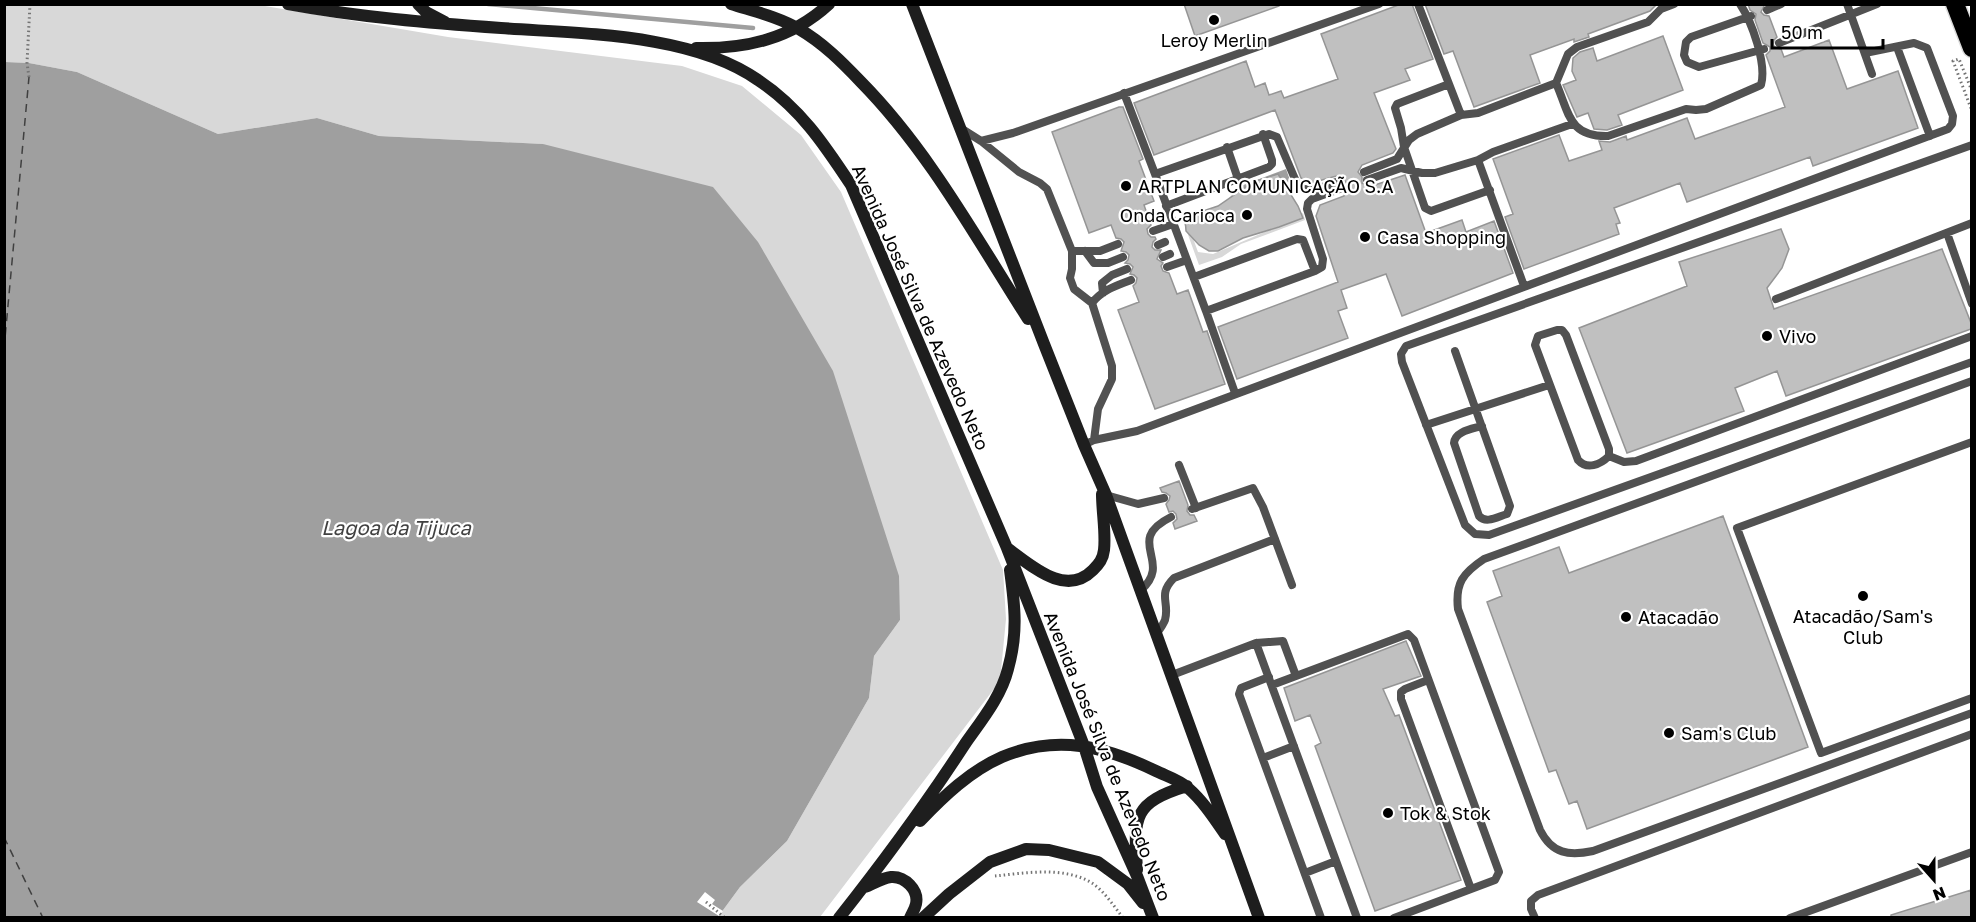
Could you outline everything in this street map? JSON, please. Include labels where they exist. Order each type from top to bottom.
[{"type":"highway","points":[[1955,4],[1971,48]]},
{"type":"street","name":"Avenida José Silva de Azevedo Neto","points":[[288,4],[379,18],[614,37],[680,47],[719,59],[757,79],[794,109],[820,138],[851,185],[1007,548],[1084,746],[1097,787],[1152,915]]},
{"type":"street","points":[[418,4],[426,12],[447,24]]},
{"type":"street","points":[[730,4],[798,28],[828,49],[882,104],[911,138],[1044,344]]},
{"type":"street","points":[[680,47],[715,48],[747,45],[779,37],[798,28],[829,4]]},
{"type":"street","points":[[912,4],[1044,344],[1089,442],[1104,490],[1259,918]]},
{"type":"street","points":[[920,26],[921,4]]},
{"type":"street","points":[[1007,548],[1050,578],[1071,582],[1089,574],[1102,560],[1104,549],[1104,490]]},
{"type":"street","points":[[840,918],[896,845],[994,700],[1008,672],[1016,613],[1007,548]]},
{"type":"street","points":[[896,845],[939,801],[966,778],[1002,758],[1043,745],[1084,746],[1127,757],[1186,786],[1234,845]]},
{"type":"street","points":[[1137,876],[1135,840],[1137,818],[1147,803],[1162,794],[1186,786]]},
{"type":"street","points":[[923,918],[990,862],[1026,849],[1049,850],[1098,862],[1128,884],[1152,915]]},
{"type":"street","points":[[862,888],[889,877],[900,877],[911,885],[915,894],[916,903],[910,918]]},
{"type":"lane","points":[[981,141],[1013,133],[1379,4]]},
{"type":"lane","points":[[1418,4],[1461,115]]},
{"type":"lane","points":[[1674,4],[1661,9],[1648,22],[1577,47],[1568,54],[1556,83],[1572,124],[1595,137],[1608,136],[1686,109],[1706,108],[1754,90],[1761,85],[1763,78],[1761,50],[1750,16],[1740,4]]},
{"type":"lane","points":[[1767,10],[1781,4]]},
{"type":"lane","points":[[1847,4],[1872,74]]},
{"type":"lane","points":[[1779,43],[1877,4]]},
{"type":"lane","points":[[1750,16],[1691,37],[1684,45],[1684,55],[1687,62],[1699,68],[1761,50]]},
{"type":"lane","points":[[959,128],[981,141],[1019,172],[1041,183],[1047,189],[1072,251],[1070,278],[1074,289],[1092,303],[1113,372],[1098,409],[1089,442],[1137,431],[1948,129],[1952,124],[1953,116],[1927,48],[1914,43],[1865,53]]},
{"type":"lane","points":[[1897,47],[1930,136]]},
{"type":"lane","points":[[1556,83],[1478,113],[1461,115],[1418,134],[1409,140],[1397,159],[1366,176],[1401,168],[1422,173],[1436,173],[1478,160],[1493,152],[1572,124]]},
{"type":"lane","points":[[1449,84],[1397,104],[1395,108],[1404,147],[1425,208],[1431,211],[1490,190]]},
{"type":"lane","points":[[1124,93],[1194,277],[1235,393]]},
{"type":"lane","points":[[1155,174],[1269,134],[1277,137],[1298,186],[1310,191],[1340,184],[1308,203],[1307,209],[1323,259],[1322,267],[1206,311]]},
{"type":"lane","points":[[1166,206],[1272,164],[1263,135]]},
{"type":"lane","points":[[1227,147],[1238,179]]},
{"type":"lane","points":[[1971,148],[1406,346],[1401,354],[1402,362],[1465,525],[1475,534],[1489,536],[1971,362]]},
{"type":"lane","points":[[1478,160],[1524,286]]},
{"type":"lane","points":[[1776,299],[1971,223]]},
{"type":"lane","points":[[1153,231],[1173,224]]},
{"type":"lane","points":[[1947,233],[1971,304]]},
{"type":"lane","points":[[1194,277],[1297,239],[1303,240],[1306,244],[1315,271]]},
{"type":"lane","points":[[1072,251],[1100,251],[1118,244]]},
{"type":"lane","points":[[1085,251],[1094,263],[1100,264],[1123,257]]},
{"type":"lane","points":[[1167,267],[1187,260]]},
{"type":"lane","points":[[1103,293],[1102,284],[1106,279],[1127,269]]},
{"type":"lane","points":[[1092,303],[1103,293],[1131,280]]},
{"type":"lane","points":[[1562,330],[1566,335],[1609,448],[1609,456],[1604,461],[1588,466],[1582,465],[1578,460],[1549,385],[1535,341],[1538,336],[1562,330]]},
{"type":"lane","points":[[1609,456],[1624,462],[1636,461],[1971,336]]},
{"type":"lane","points":[[1455,351],[1476,409],[1482,426],[1510,506],[1507,514],[1487,521],[1479,516],[1454,443],[1454,437],[1457,434],[1482,426]]},
{"type":"lane","points":[[1971,381],[1484,559],[1470,569],[1460,581],[1456,594],[1458,609],[1540,830],[1549,845],[1568,854],[1593,851],[1971,713]]},
{"type":"lane","points":[[1426,425],[1549,385]]},
{"type":"lane","points":[[1971,442],[1737,528],[1821,753],[1971,698]]},
{"type":"lane","points":[[1179,465],[1194,508],[1253,488],[1263,507],[1292,585]]},
{"type":"lane","points":[[1104,490],[1138,504],[1164,498]]},
{"type":"lane","points":[[1141,590],[1153,576],[1154,568],[1148,541],[1152,530],[1171,517]]},
{"type":"lane","points":[[1157,633],[1166,617],[1164,596],[1166,587],[1174,578],[1275,539]]},
{"type":"lane","points":[[1321,918],[1239,691],[1241,688],[1296,676],[1408,634],[1412,636],[1499,872],[1495,880],[1394,918]]},
{"type":"lane","points":[[1172,675],[1256,643],[1283,641],[1296,676]]},
{"type":"lane","points":[[1256,643],[1357,918]]},
{"type":"lane","points":[[1428,680],[1405,688],[1401,692],[1401,699],[1472,889]]},
{"type":"lane","points":[[1535,918],[1531,909],[1532,901],[1539,895],[1971,734]]},
{"type":"lane","points":[[1263,758],[1294,746]]},
{"type":"lane","points":[[1790,918],[1971,852]]},
{"type":"lane","points":[[1305,873],[1336,861]]},
{"type":"path","points":[[29,77],[27,63],[30,4]]},
{"type":"path","points":[[1971,93],[1959,59],[1953,61],[1971,111]]},
{"type":"path","points":[[1971,93],[1959,61],[1955,63],[1971,104]]},
{"type":"path","points":[[990,876],[1064,873],[1092,883],[1123,918]]},
{"type":"path","points":[[706,902],[725,918]]},
{"type":"shaded area","points":[[5,5],[259,5],[448,37],[682,66],[742,86],[801,135],[841,192],[1003,570],[1006,619],[1000,681],[820,917],[718,917],[740,887],[787,841],[869,698],[874,656],[900,620],[543,144],[379,136],[317,118],[218,134],[77,72],[29,63],[5,62]]},
{"type":"shaded area","points":[[1303,213],[1305,220],[1241,244],[1222,257],[1199,265],[1183,221],[1186,219],[1198,252],[1213,254],[1296,219],[1296,216]]},
{"type":"water","name":"Lagoa da Tijuca","points":[[5,62],[29,63],[77,72],[218,134],[317,118],[379,136],[543,144],[713,187],[758,242],[833,371],[899,576],[900,620],[874,656],[869,698],[787,841],[740,887],[718,917],[5,918]]},
{"type":"water","points":[[1286,169],[1291,183],[1223,207],[1238,187]]},
{"type":"pier","points":[[705,892],[715,900],[712,904],[723,911],[719,916],[697,902]]},
{"type":"building","name":"Leroy Merlin","points":[[1184,4],[1279,4],[1279,6],[1195,36]]},
{"type":"building","points":[[1401,4],[1412,4],[1433,59],[1405,69],[1410,80],[1374,93],[1396,149],[1393,153],[1362,165],[1358,172],[1362,177],[1362,183],[1369,187],[1405,175],[1426,233],[1462,220],[1466,232],[1494,221],[1513,273],[1402,316],[1386,274],[1341,290],[1347,308],[1338,311],[1348,338],[1237,379],[1218,327],[1338,282],[1316,216],[1320,205],[1344,196],[1347,185],[1340,175],[1311,183],[1301,178],[1275,110],[1154,155],[1134,103],[1246,61],[1255,87],[1265,83],[1269,95],[1281,91],[1284,98],[1338,79],[1321,34]]},
{"type":"building","points":[[1425,4],[1657,4],[1650,11],[1588,34],[1589,37],[1574,42],[1574,39],[1530,55],[1540,83],[1474,107],[1453,51],[1444,54]]},
{"type":"building","points":[[1748,4],[1765,4],[1761,12],[1769,16],[1777,37],[1773,45],[1781,49],[1784,57],[1829,40],[1847,89],[1898,71],[1918,128],[1813,166],[1810,157],[1687,202],[1680,183],[1614,208],[1620,223],[1616,224],[1619,234],[1524,269],[1505,217],[1513,214],[1493,159],[1559,135],[1569,161],[1602,150],[1599,141],[1610,142],[1626,136],[1627,140],[1687,118],[1695,139],[1785,107],[1766,55],[1770,47],[1763,43],[1755,20],[1756,14],[1750,10]]},
{"type":"building","points":[[1663,36],[1683,90],[1618,115],[1622,125],[1607,130],[1594,129],[1588,113],[1577,117],[1563,85],[1576,80],[1572,71],[1573,58],[1580,52],[1593,48],[1597,61]]},
{"type":"building","points":[[1123,107],[1143,159],[1139,161],[1154,201],[1144,205],[1151,225],[1147,229],[1148,234],[1156,239],[1152,247],[1155,250],[1161,250],[1157,259],[1163,263],[1161,266],[1163,271],[1169,273],[1177,294],[1188,290],[1203,332],[1207,331],[1225,384],[1155,409],[1118,310],[1139,302],[1133,286],[1137,278],[1130,274],[1133,267],[1125,263],[1129,255],[1121,251],[1124,242],[1116,238],[1111,225],[1089,233],[1052,132]]},
{"type":"building","name":"Onda Carioca","points":[[1278,174],[1303,218],[1243,238],[1218,251],[1209,251],[1199,245],[1186,231],[1185,217],[1218,206],[1253,182]]},
{"type":"building","name":"Vivo","points":[[1781,229],[1789,249],[1782,268],[1767,288],[1774,309],[1942,249],[1971,323],[1971,329],[1786,396],[1777,371],[1735,388],[1744,411],[1627,453],[1579,328],[1687,286],[1679,262]]},
{"type":"building","points":[[1179,481],[1188,505],[1187,511],[1190,515],[1194,515],[1197,521],[1175,529],[1173,523],[1177,519],[1176,514],[1173,511],[1169,512],[1166,504],[1170,496],[1162,492],[1160,488]]},
{"type":"building","points":[[1723,516],[1808,747],[1587,829],[1577,801],[1569,804],[1556,770],[1549,772],[1487,602],[1502,596],[1493,571],[1559,547],[1569,573]]},
{"type":"building","name":"Tok & Stok","points":[[1406,641],[1421,676],[1383,689],[1395,716],[1399,715],[1461,880],[1375,911],[1315,746],[1321,743],[1310,715],[1295,721],[1284,688]]},
{"type":"building","points":[[1971,890],[1971,918],[1891,918],[1891,915]]},
{"type":"waterway","points":[[488,4],[753,28]]},
{"type":"ferry route","points":[[4,349],[29,77]]},
{"type":"ferry route","points":[[4,837],[43,918]]},
{"type":"place","name":"Leroy Merlin","points":[[1214,20]]},
{"type":"place","name":"ARTPLAN COMUNICAÇÃO S.A","points":[[1126,186]]},
{"type":"place","name":"Onda Carioca","points":[[1247,215]]},
{"type":"place","name":"Casa Shopping","points":[[1365,237]]},
{"type":"place","name":"Vivo","points":[[1767,336]]},
{"type":"place","name":"Atacadão/Sam's Club","points":[[1863,596]]},
{"type":"place","name":"Atacadão","points":[[1626,617]]},
{"type":"place","name":"Sam's Club","points":[[1669,733]]},
{"type":"place","name":"Tok & Stok","points":[[1388,813]]}]
